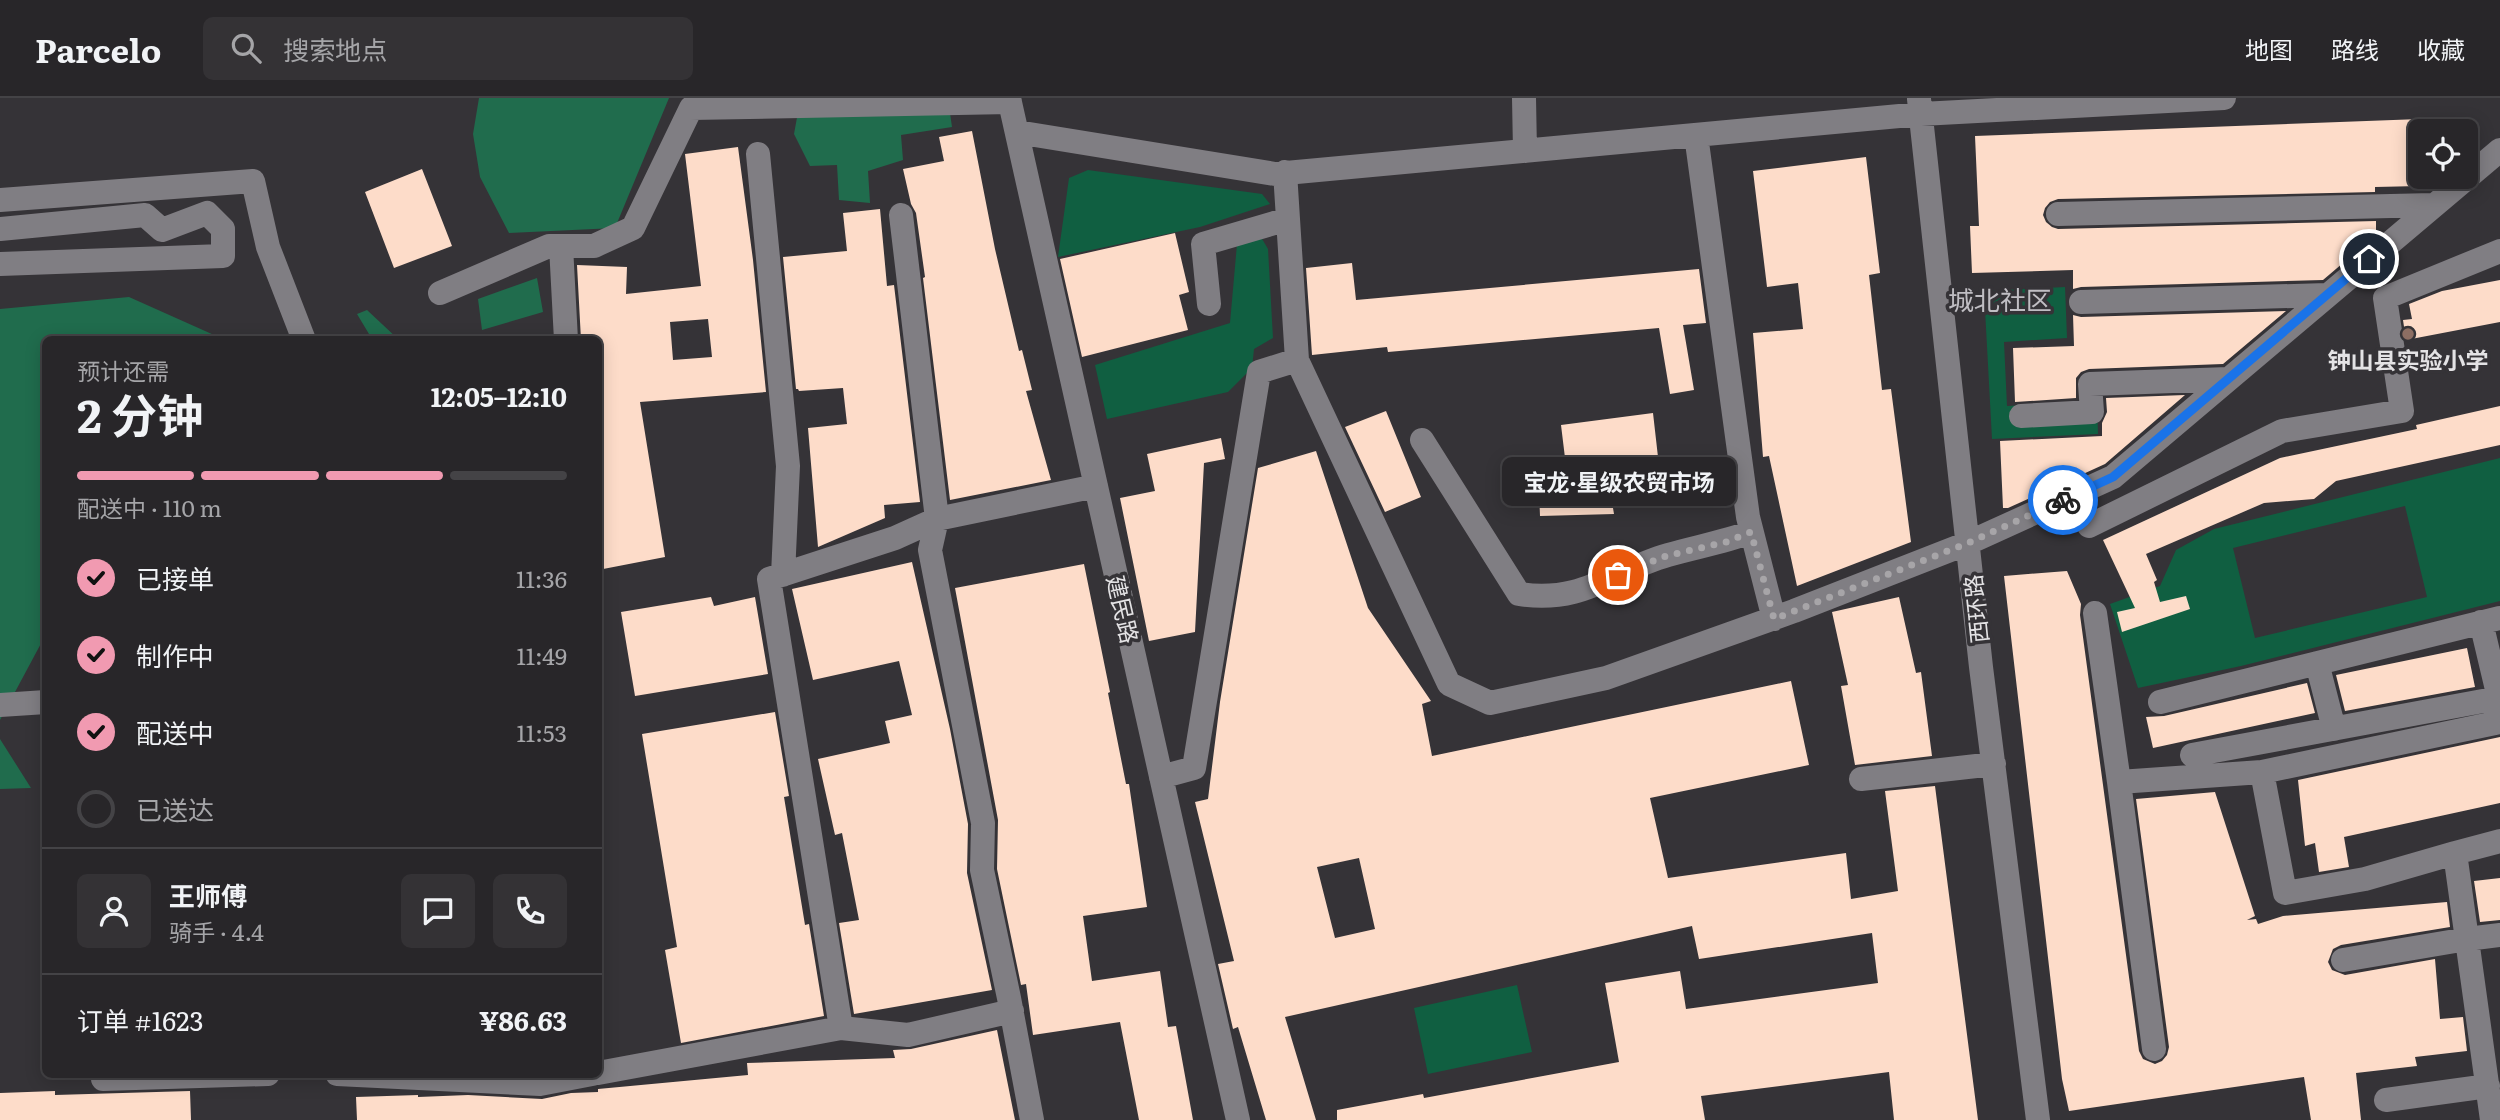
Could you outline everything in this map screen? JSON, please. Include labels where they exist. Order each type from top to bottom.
[{"type":"street","points":[[1524,98],[1525,151]]},
{"type":"street","points":[[1017,132],[1275,174],[1696,135],[1920,106],[2224,98]]},
{"type":"street","points":[[440,293],[549,246],[594,246],[633,228],[691,108],[1009,100]]},
{"type":"street","name":"建民路","points":[[1009,100],[1238,1120]]},
{"type":"street","name":"西环路","points":[[1920,106],[1968,543],[2038,1120]]},
{"type":"street","points":[[1696,135],[1751,532],[1774,619]]},
{"type":"street","points":[[1285,172],[1297,360],[1449,684],[1490,703],[1606,678],[1774,619],[1968,543],[2113,477],[2500,150]]},
{"type":"street","points":[[758,154],[788,467],[783,575]]},
{"type":"street","points":[[0,200],[253,181],[268,247],[302,336]]},
{"type":"street","points":[[2058,214],[2433,205]]},
{"type":"street","points":[[0,229],[145,215],[162,230],[207,213],[223,229],[223,256],[0,264]]},
{"type":"street","points":[[901,215],[937,519],[930,550],[984,822],[982,870],[1012,1011],[1031,1120]]},
{"type":"street","points":[[1209,304],[1203,244],[1288,219]]},
{"type":"street","points":[[223,229],[263,225]]},
{"type":"street","points":[[561,246],[566,336]]},
{"type":"street","points":[[2089,526],[2282,431],[2402,411],[2385,298],[2500,251]]},
{"type":"street","points":[[2081,302],[2327,295]]},
{"type":"street","points":[[1161,777],[1194,768],[1259,372],[1297,360]]},
{"type":"street","points":[[2021,416],[2092,412],[2091,384],[2228,379]]},
{"type":"street","points":[[1422,440],[1519,594],[1536,596],[1582,592],[1666,556],[1726,542],[1751,532]]},
{"type":"street","points":[[841,1028],[769,579],[895,538],[937,519],[1096,486]]},
{"type":"street","points":[[2095,613],[2154,1049]]},
{"type":"street","points":[[2160,702],[2491,620],[2499,698],[2192,755]]},
{"type":"street","points":[[2317,663],[2334,729]]},
{"type":"street","points":[[0,705],[42,702]]},
{"type":"street","points":[[2119,782],[2263,772],[2500,722]]},
{"type":"street","points":[[1861,779],[1994,764]]},
{"type":"street","points":[[2263,772],[2285,893],[2365,879],[2500,841]]},
{"type":"street","points":[[2455,853],[2492,1120]]},
{"type":"street","points":[[2343,960],[2500,935]]},
{"type":"street","points":[[602,1072],[841,1028],[908,1035],[1012,1011]]},
{"type":"street","points":[[103,1079],[136,1078]]},
{"type":"street","points":[[418,1078],[540,1084],[571,1078]]},
{"type":"street","points":[[2386,1100],[2488,1086]]},
{"type":"green space","points":[[479,98],[669,98],[615,228],[509,233],[480,177],[473,134]]},
{"type":"green space","points":[[800,101],[950,113],[952,127],[901,135],[903,160],[868,171],[870,203],[839,200],[837,165],[810,166],[794,134]]},
{"type":"green space","points":[[1088,170],[1262,194],[1270,204],[1200,227],[1058,257],[1069,178]]},
{"type":"green space","points":[[1261,237],[1268,249],[1273,338],[1254,349],[1252,368],[1228,392],[1107,419],[1095,365],[1230,323],[1237,244]]},
{"type":"green space","points":[[537,278],[543,312],[482,330],[478,299]]},
{"type":"green space","points":[[2065,287],[2067,338],[2004,342],[2007,406],[2097,402],[2098,434],[1992,439],[1984,291]]},
{"type":"green space","points":[[129,297],[216,336],[42,336],[42,642],[0,720],[0,309]]},
{"type":"green space","points":[[367,310],[395,336],[370,336],[357,314]]},
{"type":"green space","points":[[2500,458],[2500,601],[2241,666],[2138,688],[2110,604],[2160,586],[2176,550],[2214,529]],"holes":[[[2405,506],[2427,597],[2255,638],[2233,548]]]},
{"type":"green space","points":[[0,739],[31,788],[0,789]]},
{"type":"green space","points":[[1517,985],[1532,1052],[1428,1074],[1414,1008]]},
{"type":"building","points":[[2408,119],[2408,186],[2375,187],[2375,192],[2058,199],[2050,202],[2043,215],[2046,222],[2058,229],[2376,221],[2376,235],[2323,280],[2073,289],[2073,270],[1972,273],[1970,226],[1979,226],[1975,136]]},
{"type":"building","points":[[972,131],[995,249],[1019,351],[1022,350],[1032,390],[1026,391],[1051,480],[950,500],[916,213],[911,204],[903,169],[944,161],[939,137]]},
{"type":"building","points":[[738,147],[766,392],[640,402],[665,557],[602,569],[602,336],[581,336],[577,265],[627,267],[626,294],[701,286],[685,154]],"holes":[[[708,319],[712,357],[673,360],[670,322]]]},
{"type":"building","points":[[1866,157],[1880,273],[1869,275],[1882,390],[1891,389],[1911,542],[1797,586],[1769,456],[1763,457],[1753,333],[1803,329],[1798,283],[1767,287],[1753,171]]},
{"type":"building","points":[[422,169],[452,246],[394,268],[365,192]]},
{"type":"building","points":[[880,209],[887,286],[894,285],[920,502],[884,505],[885,518],[818,547],[808,428],[847,424],[843,388],[796,389],[783,257],[847,251],[843,213]]},
{"type":"building","points":[[1175,233],[1189,292],[1179,295],[1188,330],[1082,357],[1060,259]]},
{"type":"building","points":[[1352,263],[1356,300],[1699,269],[1706,323],[1683,325],[1694,390],[1670,394],[1659,328],[1388,352],[1387,347],[1312,355],[1306,268]]},
{"type":"building","points":[[2500,280],[2500,322],[2406,340],[2403,320],[2412,319],[2409,304],[2442,291]]},
{"type":"building","points":[[2286,311],[2223,364],[2089,369],[2076,378],[2076,398],[2015,402],[2013,348],[2074,346],[2073,315],[2081,317]]},
{"type":"building","points":[[2185,395],[2105,464],[2003,508],[2000,441],[2102,436],[2102,423],[2107,412],[2106,398]]},
{"type":"building","points":[[2500,406],[2500,445],[2336,481],[2314,499],[2264,503],[2146,554],[2157,580],[2154,582],[2160,602],[2186,596],[2190,609],[2122,632],[2117,612],[2135,608],[2103,540],[2280,458],[2417,429],[2416,425]]},
{"type":"building","points":[[1386,411],[1421,497],[1385,512],[1345,427]]},
{"type":"building","points":[[1653,413],[1658,457],[1711,455],[1714,504],[1613,508],[1614,514],[1540,516],[1538,467],[1566,466],[1561,425]]},
{"type":"building","points":[[1221,438],[1225,459],[1204,463],[1195,632],[1149,641],[1120,498],[1155,491],[1147,454]]},
{"type":"building","points":[[1316,451],[1368,608],[1431,701],[1422,704],[1432,756],[1791,681],[1809,765],[1650,798],[1668,878],[1846,853],[1851,899],[1898,891],[1885,791],[1935,786],[1978,1120],[1894,1120],[1889,1072],[1701,1096],[1705,1120],[1337,1120],[1337,1110],[1423,1094],[1424,1098],[1619,1062],[1605,983],[1680,971],[1686,1009],[1878,983],[1872,933],[1699,959],[1692,926],[1285,1017],[1316,1120],[1266,1120],[1238,1027],[1233,1029],[1218,964],[1234,961],[1195,802],[1208,799],[1220,702],[1258,468]],"holes":[[[1359,858],[1375,929],[1335,938],[1317,867]]]},
{"type":"building","points":[[912,562],[950,729],[968,824],[967,873],[992,990],[854,1014],[839,923],[859,920],[842,833],[835,835],[818,759],[890,743],[885,721],[912,715],[899,661],[813,680],[792,589]]},
{"type":"building","points":[[1084,564],[1126,784],[1129,784],[1147,907],[1083,916],[1092,981],[1160,971],[1168,1027],[1176,1026],[1193,1120],[1139,1120],[1120,1022],[1033,1035],[1026,984],[1021,985],[997,869],[998,820],[955,588]]},
{"type":"building","points":[[2067,571],[2081,604],[2080,615],[2139,1051],[2143,1059],[2155,1064],[2162,1061],[2169,1047],[2136,799],[2215,792],[2255,916],[2247,920],[2256,919],[2258,924],[2283,916],[2447,902],[2450,927],[2341,945],[2333,949],[2328,962],[2332,970],[2345,975],[2435,959],[2440,1019],[2463,1017],[2467,1051],[2415,1057],[2417,1066],[2356,1073],[2361,1120],[2311,1120],[2304,1077],[2069,1111],[2062,1079],[2004,576]]},
{"type":"building","points":[[711,597],[714,606],[755,597],[768,674],[635,696],[621,612]]},
{"type":"building","points":[[1899,597],[1916,673],[1921,672],[1932,756],[1855,765],[1841,686],[1848,685],[1832,612]]},
{"type":"building","points":[[2467,648],[2475,687],[2345,711],[2336,675]]},
{"type":"building","points":[[2307,683],[2315,713],[2153,748],[2146,717],[2164,716]]},
{"type":"building","points":[[775,712],[789,796],[784,797],[805,925],[809,924],[824,1016],[681,1043],[665,950],[677,947],[642,734]]},
{"type":"building","points":[[2500,737],[2500,803],[2344,837],[2349,867],[2319,872],[2315,843],[2305,846],[2298,780]]},
{"type":"building","points":[[2500,878],[2500,920],[2480,922],[2474,881]]},
{"type":"building","points":[[997,1030],[1015,1120],[357,1120],[356,1097],[468,1095],[542,1099],[571,1093],[598,1092],[598,1089],[748,1075],[747,1063],[895,1058],[893,1050],[911,1049]]},
{"type":"building","points":[[55,1091],[55,1095],[190,1091],[191,1120],[0,1120],[0,1093]]},
{"type":"way so far","points":[[1618,575],[1666,556],[1726,542],[1751,532],[1774,619],[1968,543],[2063,500]]},
{"type":"place","name":"钟山县实验小学","points":[[2408,334]]},
{"type":"place","name":"宝龙·星级农贸市场","points":[[1618,575]]},
{"type":"district","name":"城北社区","points":[[2000,298]]},
{"type":"route","points":[[2063,500],[2113,477],[2369,259]]}]
